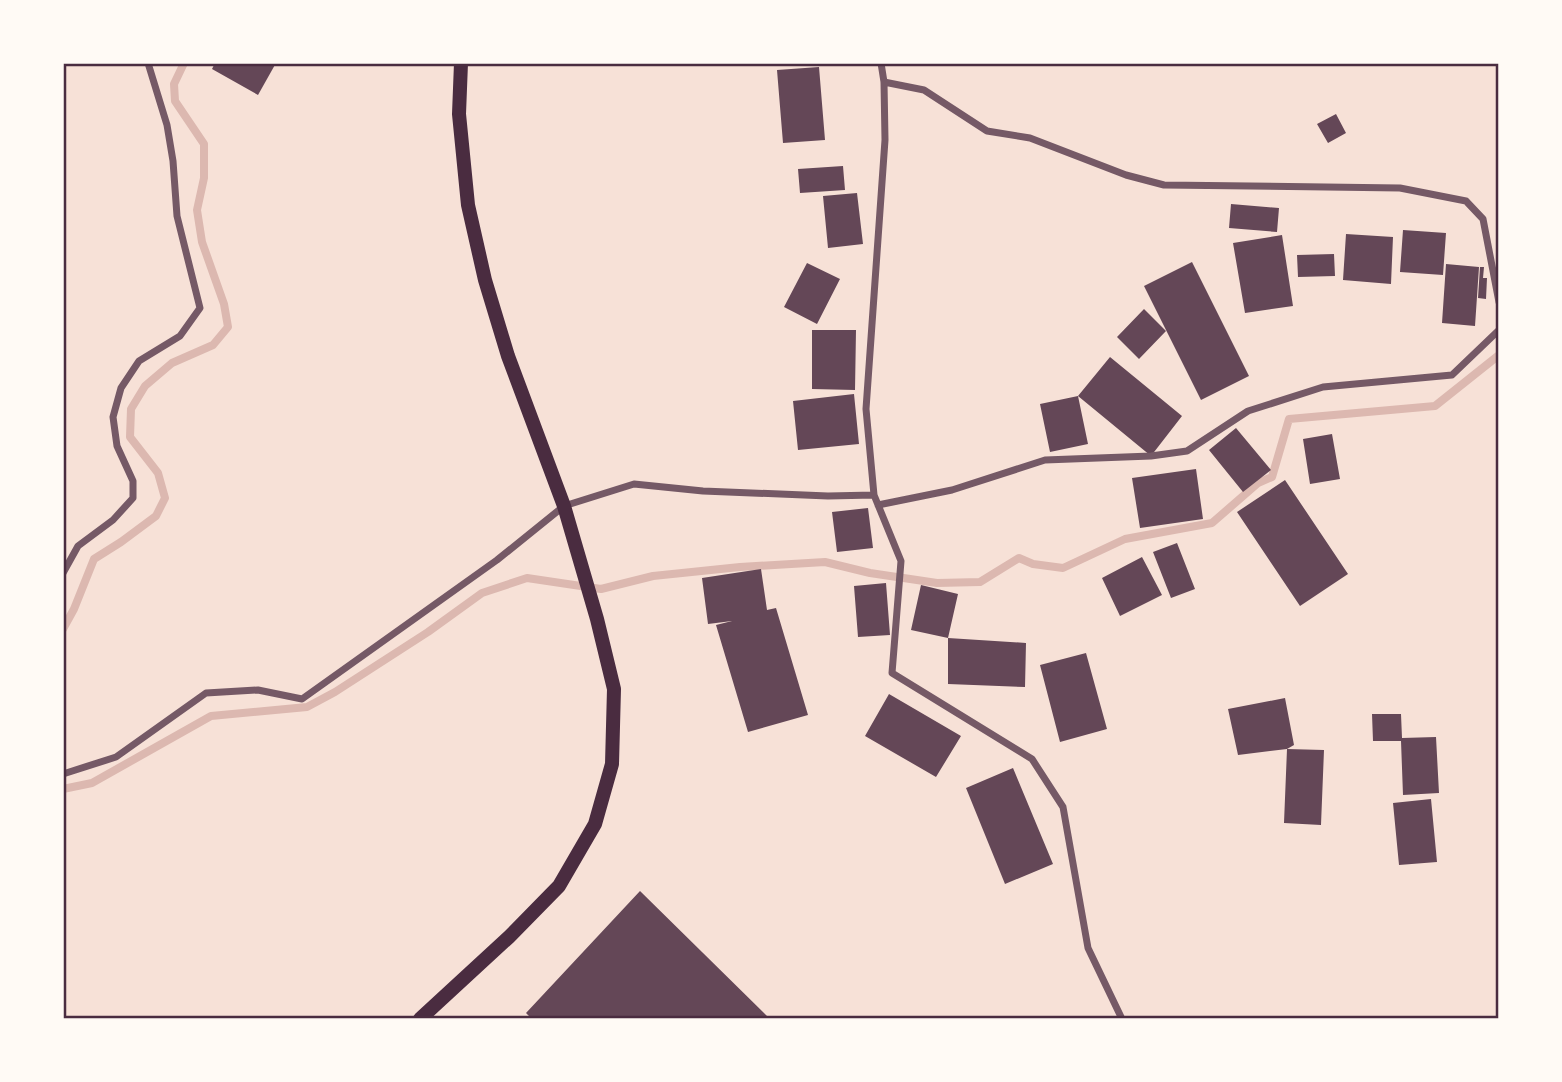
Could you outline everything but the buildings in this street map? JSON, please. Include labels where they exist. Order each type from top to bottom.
[{"type":"main road","points":[[420,1019],[509,937],[559,886],[595,824],[612,764],[614,689],[597,619],[564,506],[509,356],[485,280],[468,205],[459,114],[461,63]]},
{"type":"street","points":[[63,573],[78,546],[113,520],[133,498],[133,481],[117,446],[113,417],[121,388],[139,361],[180,336],[200,308],[177,216],[167,125],[148,63]]},
{"type":"street","points":[[881,63],[885,140],[866,409],[874,495],[901,561],[892,673],[1032,759],[1063,807],[1088,948],[1122,1019]]},
{"type":"street","points":[[884,82],[924,90],[987,131],[1030,138],[1126,175],[1164,185],[1400,188],[1466,201],[1483,219],[1499,302]]},
{"type":"street","points":[[878,505],[952,490],[1045,460],[1151,456],[1187,451],[1248,411],[1323,387],[1452,374],[1499,330]]},
{"type":"street","points":[[63,774],[116,757],[206,694],[258,690],[302,699],[497,560],[564,506],[634,484],[704,491],[874,495]]},
{"type":"waterway","points":[[63,629],[94,559],[156,516],[165,498],[158,473],[130,437],[131,409],[145,386],[172,363],[213,345],[228,327],[224,304],[202,242],[197,210],[204,178],[204,144],[175,101],[174,84],[184,63]]},
{"type":"waterway","points":[[63,789],[92,783],[211,716],[307,707],[428,632],[482,593],[527,578],[601,589],[653,576],[825,562],[870,573],[937,583],[980,582],[1019,558],[1033,564],[1063,568],[1125,539],[1212,523],[1258,483],[1272,477],[1289,419],[1435,406],[1499,355]]}]
